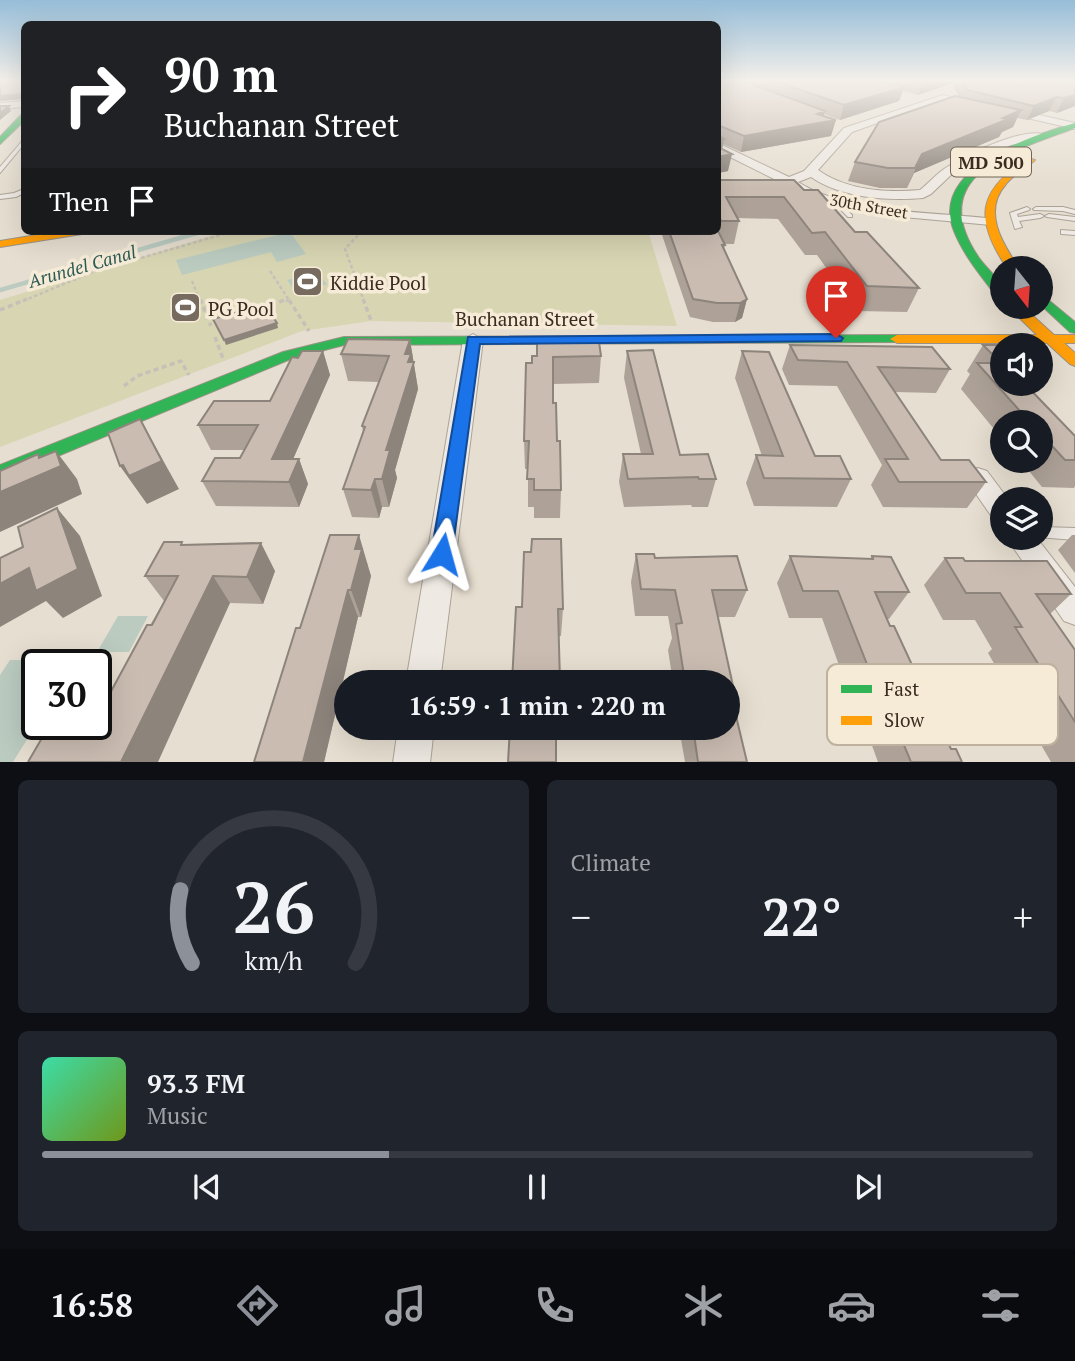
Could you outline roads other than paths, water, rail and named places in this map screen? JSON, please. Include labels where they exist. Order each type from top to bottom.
[{"type":"main road","points":[[0,142],[21,120]]},
{"type":"main road","name":"MD 500","points":[[955,218],[957,191],[966,178],[1050,129],[1075,125]]},
{"type":"main road","name":"MD 500","points":[[986,222],[988,200],[997,182],[1020,165],[1075,140]]},
{"type":"main road","points":[[955,218],[962,242],[990,281]]},
{"type":"main road","points":[[986,222],[1006,256]]},
{"type":"main road","points":[[0,244],[57,235]]},
{"type":"main road","points":[[1054,310],[1075,329]]},
{"type":"main road","points":[[1027,319],[1042,333]]},
{"type":"main road","name":"Buchanan Street","points":[[0,473],[288,355],[323,345],[365,339],[990,339]]},
{"type":"main road","name":"Buchanan Street","points":[[1053,339],[1075,339]]},
{"type":"main road","points":[[1053,343],[1075,360]]},
{"type":"street","points":[[760,187],[773,187],[811,171],[843,128],[884,116]]},
{"type":"street","points":[[1004,116],[1050,129]]},
{"type":"street","points":[[811,171],[823,181],[882,194],[923,194],[947,172],[975,157],[1019,138],[1050,129],[1074,116]]},
{"type":"street","name":"30th Street","points":[[721,148],[788,181],[796,190],[908,214],[986,222]]},
{"type":"street","points":[[425,670],[473,340]]},
{"type":"street","points":[[978,478],[990,494]]},
{"type":"street","points":[[1030,550],[1075,611]]},
{"type":"street","points":[[411,762],[414,740]]},
{"type":"lane","points":[[0,171],[21,145]]},
{"type":"lane","points":[[0,197],[21,192]]},
{"type":"lane","points":[[838,197],[850,216]]},
{"type":"lane","points":[[1075,212],[1063,209],[1013,213],[1017,223],[1038,213],[1075,219]]},
{"type":"lane","points":[[1064,232],[1075,233]]},
{"type":"lane","points":[[1053,534],[1075,534]]},
{"type":"waterway","name":"Arundel Canal","points":[[0,290],[190,235]]},
{"type":"place","name":"Kiddie Pool","points":[[307,282]]},
{"type":"place","name":"PG Pool","points":[[185,308]]}]
